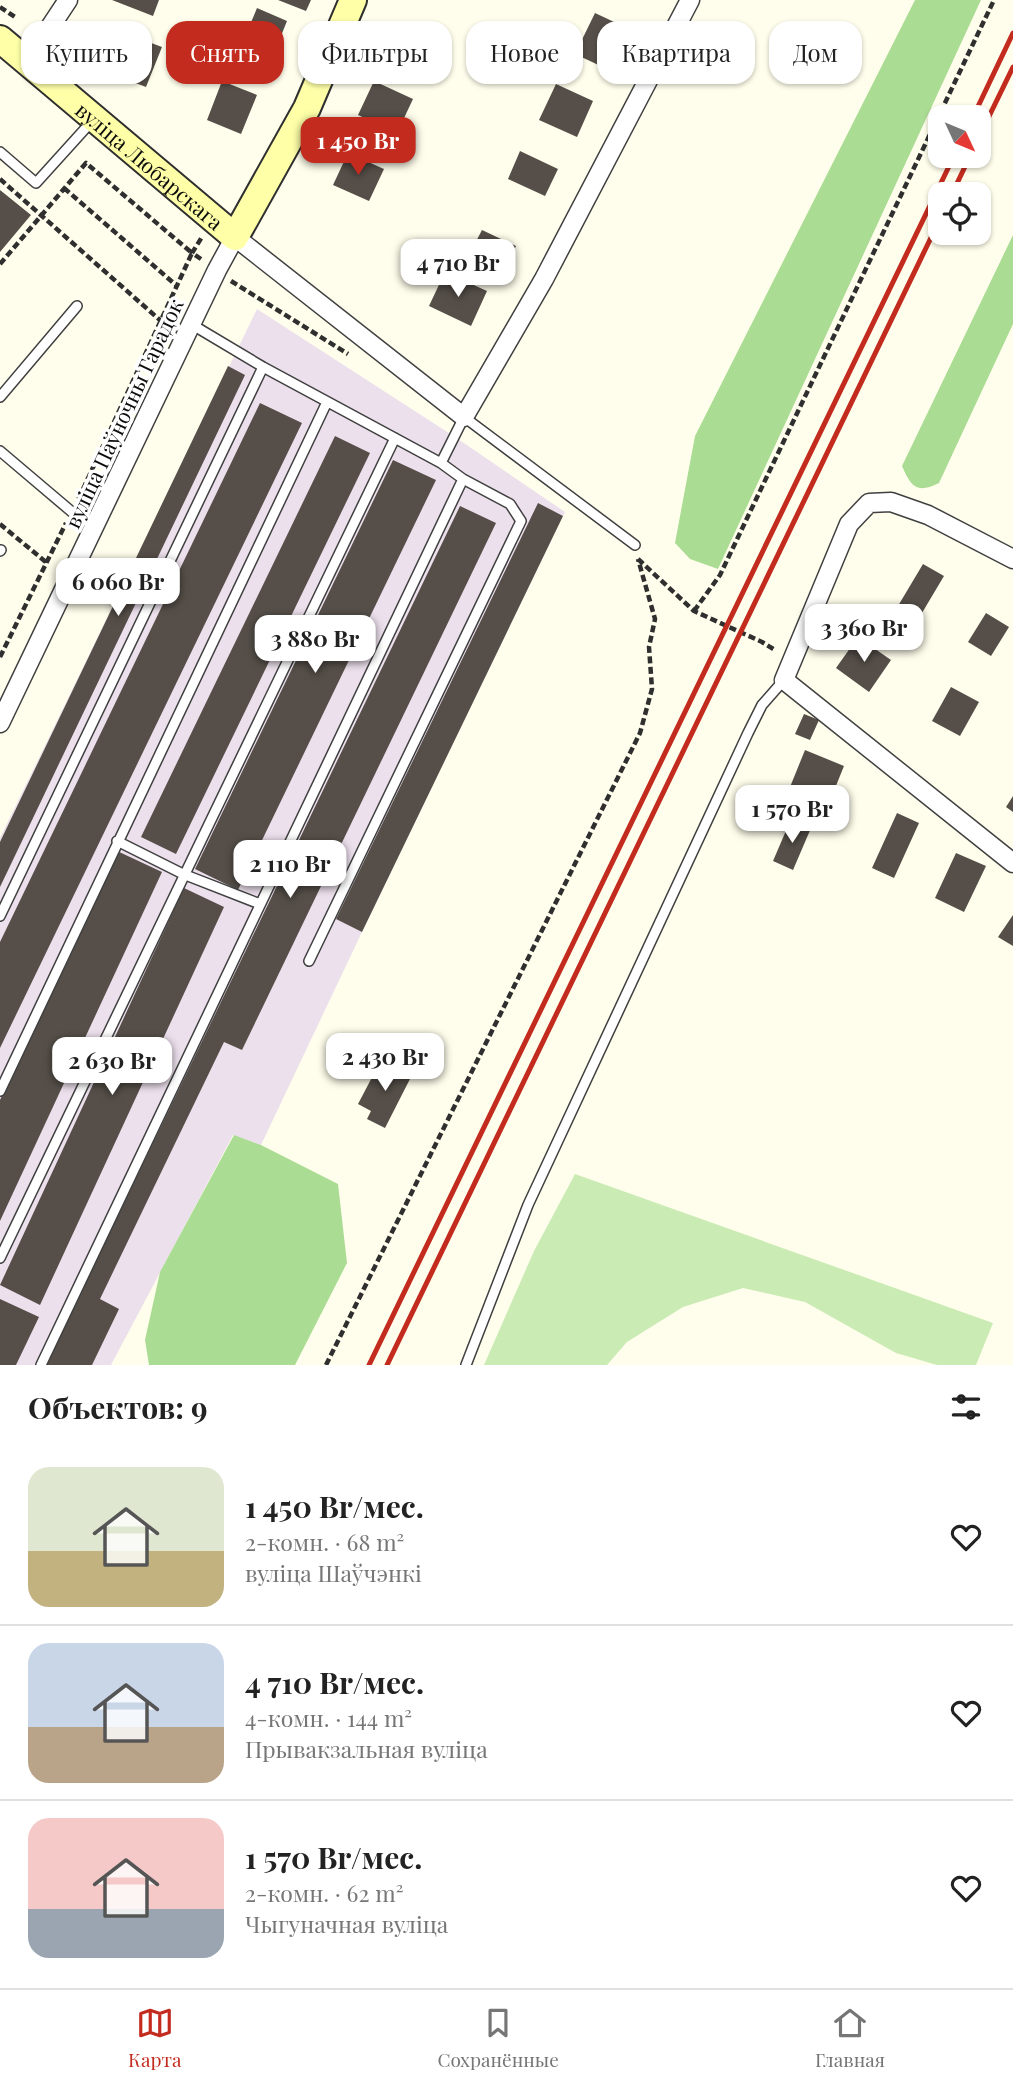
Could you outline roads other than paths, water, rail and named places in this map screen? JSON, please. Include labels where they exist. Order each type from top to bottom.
[{"type":"street","points":[[54,21],[68,0]]},
{"type":"street","points":[[353,0],[307,108],[235,237],[464,416],[544,279],[690,0]]},
{"type":"street","name":"вуліца Любарскага","points":[[0,39],[21,57]]},
{"type":"street","name":"вуліца Любарскага","points":[[53,84],[235,237]]},
{"type":"street","name":"вуліца Паўночны Гарадок","points":[[0,723],[235,237]]},
{"type":"street","points":[[1011,552],[928,515],[891,502],[869,503],[849,524],[784,680],[1013,863]]},
{"type":"lane","points":[[0,152],[36,183],[94,118]]},
{"type":"lane","points":[[0,397],[77,306]]},
{"type":"lane","points":[[191,324],[262,367],[441,463],[463,479],[510,504],[521,521],[309,961]]},
{"type":"lane","points":[[0,916],[262,367]]},
{"type":"lane","points":[[0,1091],[327,402]]},
{"type":"lane","points":[[441,463],[464,416],[635,545]]},
{"type":"lane","points":[[0,1258],[395,438]]},
{"type":"lane","points":[[0,451],[72,512],[95,526]]},
{"type":"lane","points":[[41,1365],[463,479]]},
{"type":"lane","points":[[466,1365],[528,1205],[748,733],[762,705],[784,680]]},
{"type":"lane","points":[[117,841],[183,874],[260,904]]},
{"type":"railway","points":[[979,105],[1013,33]]},
{"type":"railway","points":[[991,112],[1013,67]]},
{"type":"railway","points":[[369,1365],[948,168]]},
{"type":"railway","points":[[958,182],[964,168]]},
{"type":"railway","points":[[387,1365],[928,244]]}]
